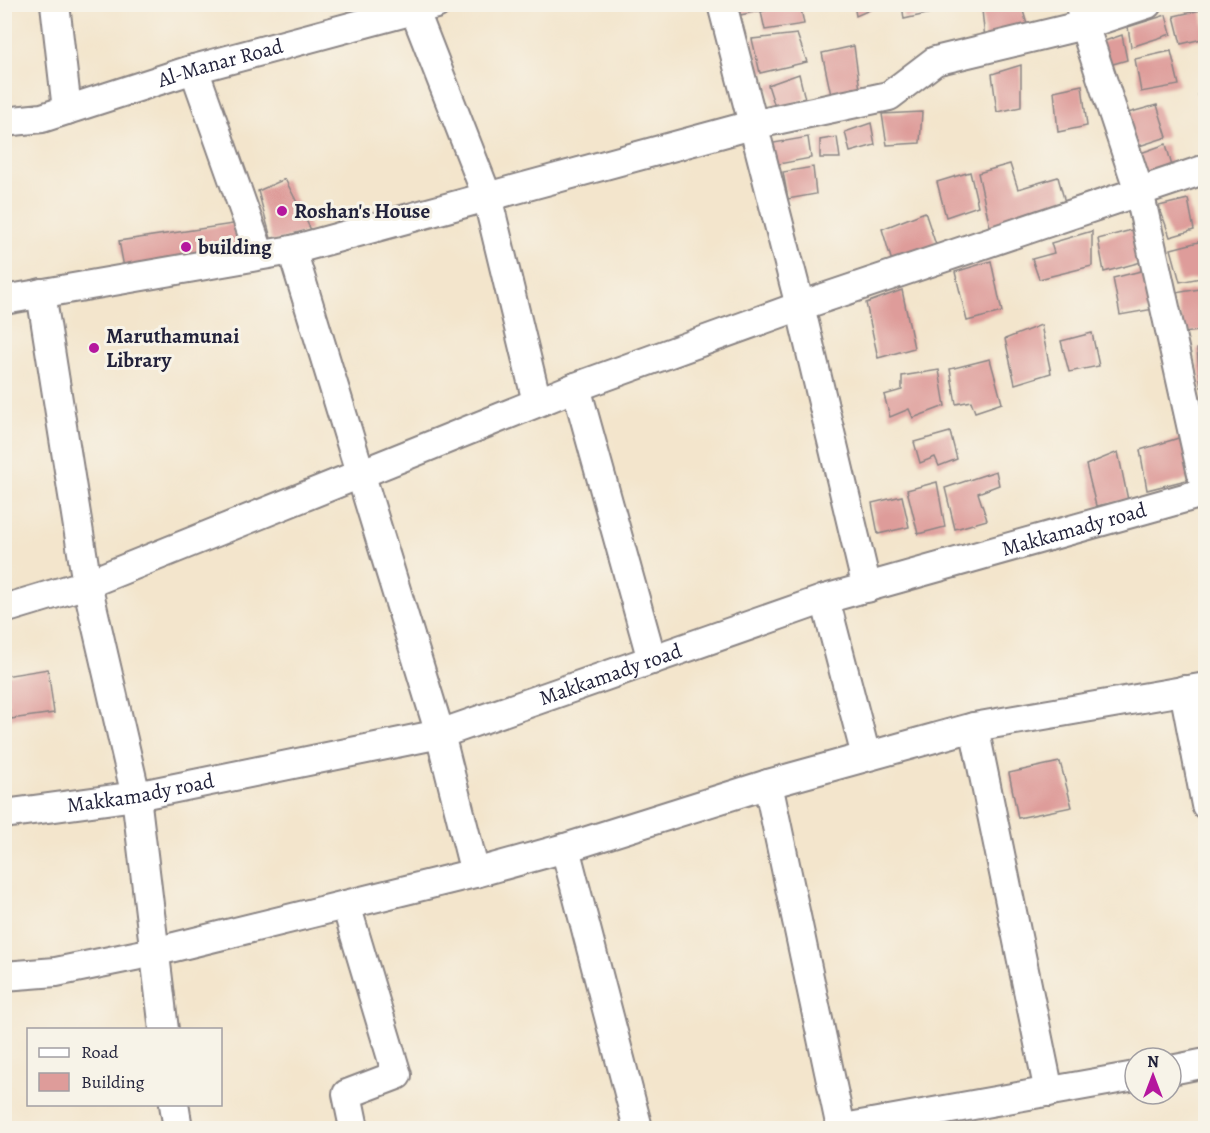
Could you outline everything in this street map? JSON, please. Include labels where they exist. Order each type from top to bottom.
[{"type":"street","points":[[55,4],[67,110]]},
{"type":"street","points":[[722,4],[800,306],[867,588]]},
{"type":"street","points":[[4,300],[292,250],[752,125],[888,96],[935,61],[1082,15],[1147,4]]},
{"type":"street","points":[[421,7],[487,196],[537,402]]},
{"type":"street","name":"Al-Manar Road","points":[[4,122],[42,118],[194,69],[421,7]]},
{"type":"street","points":[[1082,15],[1139,191],[1206,492]]},
{"type":"street","points":[[194,69],[260,255]]},
{"type":"street","points":[[4,609],[87,584],[576,387],[800,306],[1206,169]]},
{"type":"street","points":[[292,250],[440,734],[475,873]]},
{"type":"street","points":[[41,293],[87,584],[136,796],[164,1028]]},
{"type":"street","points":[[576,387],[652,660]]},
{"type":"street","name":"Makkamady road","points":[[4,814],[136,796],[440,734],[825,599],[1206,492]]},
{"type":"street","points":[[825,599],[866,756]]},
{"type":"street","points":[[4,976],[56,972],[154,952],[475,873],[565,848],[768,784],[974,727],[1195,688],[1206,805]]},
{"type":"street","points":[[974,727],[1049,1092]]},
{"type":"street","points":[[768,784],[843,1128],[882,1125],[1123,1078]]},
{"type":"street","points":[[565,848],[638,1128]]},
{"type":"street","points":[[346,905],[397,1075],[347,1094],[354,1128]]},
{"type":"street","points":[[1183,1068],[1206,1063]]},
{"type":"street","points":[[174,1106],[178,1128]]},
{"type":"building","points":[[738,4],[770,4],[771,9],[784,4],[800,4],[804,24],[765,30],[761,12],[769,9],[740,15]]},
{"type":"building","points":[[854,4],[883,4],[856,16]]},
{"type":"building","points":[[902,4],[929,4],[931,13],[904,19]]},
{"type":"building","points":[[997,4],[1021,4],[1029,31],[985,39],[982,10]]},
{"type":"building","points":[[1201,10],[1206,38],[1181,44],[1174,16]]},
{"type":"building","points":[[1166,15],[1171,34],[1131,47],[1128,27]]},
{"type":"building","points":[[797,34],[807,62],[760,73],[752,39]]},
{"type":"building","points":[[1122,35],[1127,60],[1106,66],[1099,43]]},
{"type":"building","points":[[854,46],[860,90],[831,95],[822,53]]},
{"type":"building","points":[[1171,51],[1179,85],[1141,92],[1135,59]]},
{"type":"building","points":[[1021,65],[1021,107],[997,112],[992,74]]},
{"type":"building","points":[[799,74],[805,99],[776,110],[768,85]]},
{"type":"building","points":[[1082,85],[1087,126],[1058,132],[1054,91]]},
{"type":"building","points":[[1206,90],[1206,117],[1201,117],[1198,91]]},
{"type":"building","points":[[1157,105],[1167,137],[1133,148],[1124,114]]},
{"type":"building","points":[[922,112],[920,143],[887,145],[882,114]]},
{"type":"building","points":[[871,123],[875,145],[850,152],[845,132]]},
{"type":"building","points":[[808,137],[811,158],[774,165],[768,144]]},
{"type":"building","points":[[837,137],[840,158],[820,158],[820,140]]},
{"type":"building","points":[[1166,144],[1173,170],[1144,177],[1138,154]]},
{"type":"building","points":[[1010,164],[1018,189],[1058,177],[1066,206],[990,227],[978,173]]},
{"type":"building","points":[[813,167],[816,194],[788,199],[783,172]]},
{"type":"building","points":[[970,172],[978,206],[946,217],[937,182]]},
{"type":"building","name":"Roshan's House","points":[[285,179],[311,230],[272,242],[258,191]]},
{"type":"building","points":[[1188,199],[1194,230],[1170,237],[1159,206]]},
{"type":"building","points":[[925,212],[937,248],[893,265],[882,229]]},
{"type":"building","name":"building","points":[[246,222],[255,252],[125,273],[119,241]]},
{"type":"building","points":[[1139,228],[1145,261],[1104,272],[1098,239]]},
{"type":"building","points":[[1092,231],[1092,266],[1039,279],[1032,259],[1054,253],[1051,243]]},
{"type":"building","points":[[1206,240],[1206,277],[1180,282],[1171,249]]},
{"type":"building","points":[[991,261],[1002,312],[967,321],[955,272]]},
{"type":"building","points":[[1145,270],[1154,309],[1120,315],[1113,278]]},
{"type":"building","points":[[1206,288],[1206,330],[1184,333],[1175,293]]},
{"type":"building","points":[[902,290],[914,348],[878,358],[866,303]]},
{"type":"building","points":[[1041,325],[1051,373],[1015,384],[1005,339]]},
{"type":"building","points":[[1092,333],[1099,366],[1069,372],[1061,341]]},
{"type":"building","points":[[1206,347],[1206,386],[1201,387],[1197,349]]},
{"type":"building","points":[[990,359],[1002,403],[975,412],[971,401],[956,404],[950,369]]},
{"type":"building","points":[[939,370],[945,406],[913,418],[909,409],[890,417],[884,395],[902,390],[902,376]]},
{"type":"building","points":[[950,432],[957,459],[939,466],[935,457],[920,463],[914,442]]},
{"type":"building","points":[[1185,436],[1194,478],[1147,490],[1140,450]]},
{"type":"building","points":[[1118,452],[1128,500],[1096,506],[1086,465]]},
{"type":"building","points":[[996,471],[999,485],[978,493],[987,520],[955,529],[945,488]]},
{"type":"building","points":[[937,482],[945,527],[918,534],[907,490]]},
{"type":"building","points":[[902,496],[909,527],[878,534],[872,503]]},
{"type":"building","points":[[48,669],[54,713],[11,719],[4,676]]},
{"type":"building","points":[[1060,762],[1072,807],[1018,818],[1009,773]]},
{"type":"place","name":"Roshan's House","points":[[282,211]]},
{"type":"place","name":"building","points":[[186,247]]},
{"type":"place","name":"Maruthamunai Library","points":[[94,348]]}]
